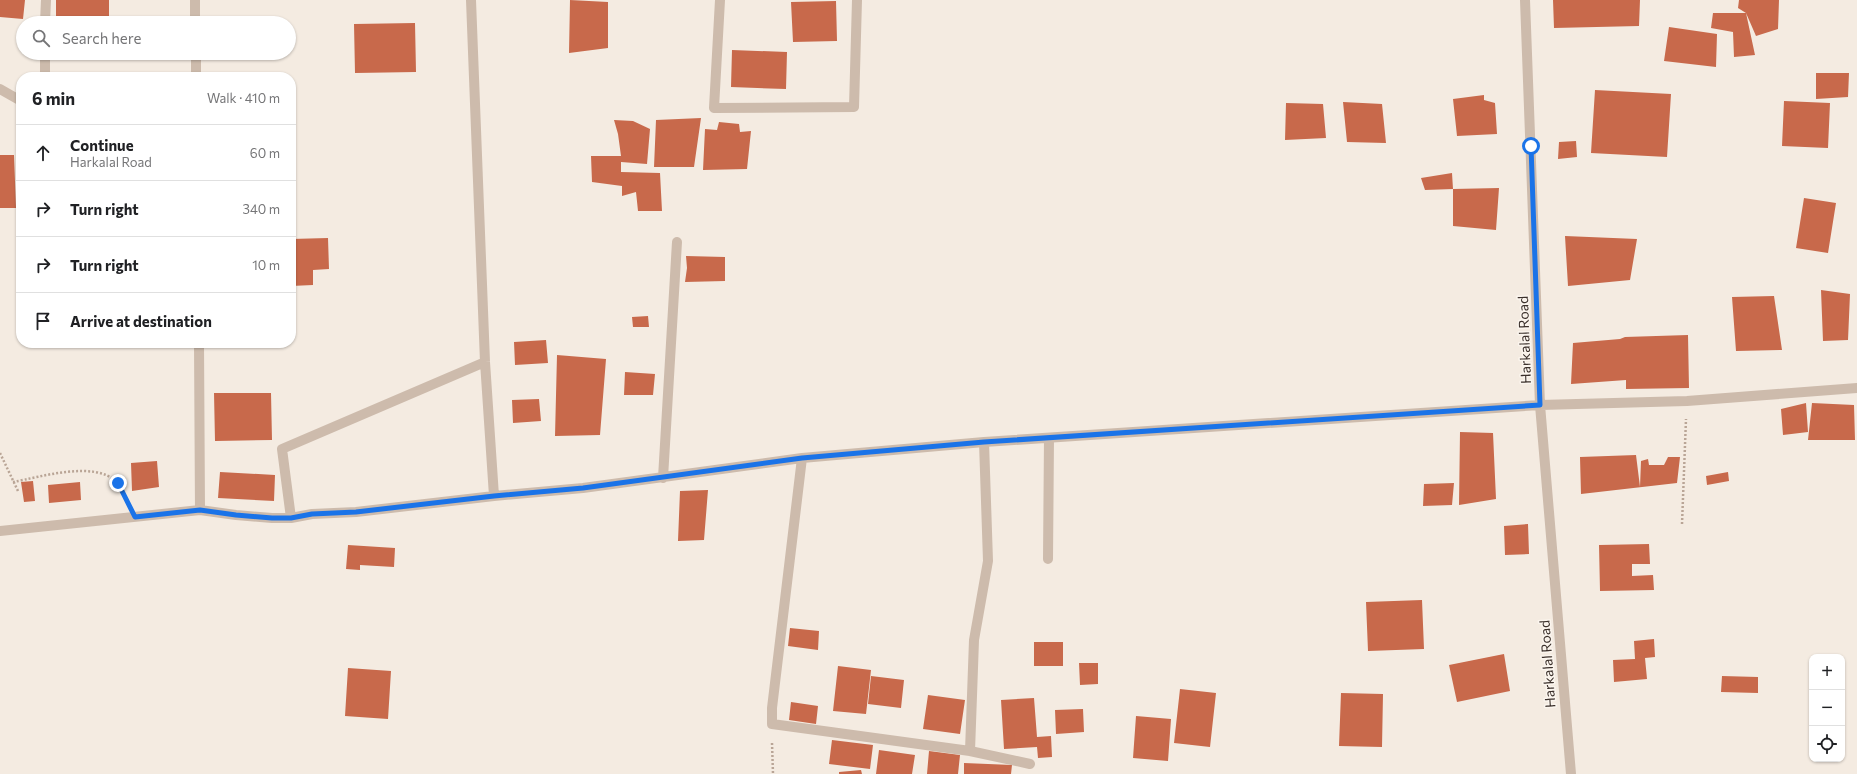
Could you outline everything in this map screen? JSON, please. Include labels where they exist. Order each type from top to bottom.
[{"type":"street","points":[[45,16],[46,0]]},
{"type":"street","points":[[195,0],[195,16]]},
{"type":"street","points":[[471,0],[485,362],[494,496]]},
{"type":"street","points":[[720,0],[714,108],[854,107],[857,0]]},
{"type":"street","name":"Harkalal Road","points":[[1525,0],[1540,405],[1571,774]]},
{"type":"street","points":[[45,60],[45,72]]},
{"type":"street","points":[[196,60],[196,72]]},
{"type":"street","points":[[0,89],[16,98]]},
{"type":"street","points":[[663,478],[677,242]]},
{"type":"street","points":[[199,348],[200,510]]},
{"type":"street","points":[[291,518],[282,449],[485,362]]},
{"type":"street","points":[[0,531],[200,510],[236,515],[291,518],[312,514],[356,512],[663,478],[802,458],[984,442],[1540,405],[1687,401],[1857,388]]},
{"type":"street","points":[[1048,438],[1048,559]]},
{"type":"street","points":[[970,751],[974,640],[988,561],[984,442]]},
{"type":"street","points":[[802,458],[772,708],[772,724],[970,751],[1030,764]]},
{"type":"path","points":[[1682,524],[1687,401]]},
{"type":"path","points":[[0,453],[18,491]]},
{"type":"path","points":[[13,482],[72,471],[103,472],[118,483],[135,517]]},
{"type":"path","points":[[772,724],[773,774]]},
{"type":"building","points":[[0,0],[25,0],[23,16],[16,16],[16,18],[0,17]]},
{"type":"building","points":[[56,0],[109,0],[109,16],[56,16]]},
{"type":"building","points":[[570,0],[608,2],[608,48],[569,53]]},
{"type":"building","points":[[1553,0],[1640,0],[1639,26],[1554,28]]},
{"type":"building","points":[[1739,0],[1779,0],[1778,29],[1756,36],[1746,13],[1738,8]]},
{"type":"building","points":[[836,1],[837,41],[793,42],[791,2]]},
{"type":"building","points":[[1713,13],[1746,13],[1755,55],[1734,57],[1733,32],[1711,28]]},
{"type":"building","points":[[415,23],[416,72],[355,73],[354,24]]},
{"type":"building","points":[[1669,27],[1717,34],[1716,67],[1664,61]]},
{"type":"building","points":[[732,50],[787,52],[786,89],[731,87]]},
{"type":"building","points":[[1816,73],[1849,73],[1848,97],[1816,99]]},
{"type":"building","points":[[1595,90],[1671,94],[1667,157],[1591,153]]},
{"type":"building","points":[[1484,95],[1484,100],[1495,103],[1497,134],[1457,136],[1453,99]]},
{"type":"building","points":[[1784,101],[1830,103],[1828,148],[1782,146]]},
{"type":"building","points":[[1343,102],[1382,104],[1386,143],[1347,142]]},
{"type":"building","points":[[1286,103],[1323,104],[1326,138],[1285,140]]},
{"type":"building","points":[[701,118],[694,167],[654,167],[656,120]]},
{"type":"building","points":[[614,120],[633,121],[650,129],[647,164],[621,162],[621,172],[660,173],[662,211],[638,211],[636,192],[622,196],[622,186],[592,182],[591,156],[621,156],[618,134]]},
{"type":"building","points":[[719,122],[739,124],[740,132],[751,131],[747,169],[703,170],[705,129],[717,130]]},
{"type":"building","points":[[1576,141],[1577,157],[1558,159],[1559,142]]},
{"type":"building","points":[[0,155],[14,155],[16,208],[0,208]]},
{"type":"building","points":[[1452,173],[1453,189],[1425,190],[1421,178]]},
{"type":"building","points":[[1499,188],[1496,230],[1453,226],[1453,189]]},
{"type":"building","points":[[1804,198],[1836,203],[1828,253],[1796,248]]},
{"type":"building","points":[[1565,236],[1637,239],[1630,280],[1568,286]]},
{"type":"building","points":[[328,238],[329,269],[313,270],[313,285],[296,286],[296,239]]},
{"type":"building","points":[[686,256],[725,257],[725,281],[685,282],[687,268]]},
{"type":"building","points":[[1821,290],[1850,294],[1848,340],[1823,341]]},
{"type":"building","points":[[1774,296],[1782,350],[1736,351],[1732,297]]},
{"type":"building","points":[[648,316],[649,327],[633,327],[632,317]]},
{"type":"building","points":[[1688,335],[1689,388],[1626,389],[1626,380],[1571,384],[1573,343],[1620,339],[1625,337]]},
{"type":"building","points":[[546,340],[548,363],[515,365],[514,342]]},
{"type":"building","points":[[557,355],[606,359],[600,435],[555,436]]},
{"type":"building","points":[[625,372],[655,374],[653,395],[624,395]]},
{"type":"building","points":[[214,393],[271,393],[272,440],[215,441]]},
{"type":"building","points":[[539,399],[541,421],[513,423],[512,400]]},
{"type":"building","points":[[1806,403],[1808,432],[1783,435],[1781,409]]},
{"type":"building","points":[[1812,403],[1854,405],[1855,440],[1808,440]]},
{"type":"building","points":[[1460,432],[1493,433],[1496,499],[1459,505]]},
{"type":"building","points":[[1636,455],[1640,487],[1641,461],[1648,459],[1649,465],[1664,465],[1668,457],[1680,457],[1677,483],[1581,494],[1580,457]]},
{"type":"building","points":[[157,461],[159,487],[132,491],[131,463]]},
{"type":"building","points":[[220,472],[275,475],[274,501],[218,498]]},
{"type":"building","points":[[1728,472],[1729,481],[1707,485],[1706,476]]},
{"type":"building","points":[[33,481],[35,501],[24,502],[21,482]]},
{"type":"building","points":[[80,482],[81,500],[49,503],[48,485]]},
{"type":"building","points":[[1454,483],[1452,505],[1423,506],[1424,484]]},
{"type":"building","points":[[708,490],[704,540],[678,541],[680,491]]},
{"type":"building","points":[[1528,524],[1529,554],[1505,555],[1504,526]]},
{"type":"building","points":[[1649,544],[1650,564],[1632,564],[1632,576],[1653,575],[1654,590],[1600,591],[1599,545]]},
{"type":"building","points":[[348,545],[395,548],[394,567],[360,565],[360,570],[346,569]]},
{"type":"building","points":[[1422,600],[1424,649],[1368,651],[1366,602]]},
{"type":"building","points":[[790,628],[819,631],[818,650],[788,646]]},
{"type":"building","points":[[1654,639],[1655,657],[1645,658],[1647,679],[1614,682],[1613,660],[1635,659],[1634,641]]},
{"type":"building","points":[[1034,642],[1063,642],[1063,666],[1034,666]]},
{"type":"building","points":[[1504,654],[1510,691],[1457,702],[1449,665]]},
{"type":"building","points":[[1079,663],[1098,663],[1098,684],[1080,685]]},
{"type":"building","points":[[838,666],[871,670],[866,714],[833,711]]},
{"type":"building","points":[[348,668],[391,671],[388,719],[345,716]]},
{"type":"building","points":[[871,676],[904,680],[901,708],[868,704]]},
{"type":"building","points":[[1722,676],[1758,677],[1758,693],[1721,692]]},
{"type":"building","points":[[1180,689],[1216,693],[1210,747],[1174,743]]},
{"type":"building","points":[[1341,693],[1383,694],[1382,747],[1339,746]]},
{"type":"building","points":[[928,695],[965,700],[960,734],[923,729]]},
{"type":"building","points":[[1034,698],[1037,737],[1051,736],[1052,757],[1038,758],[1037,747],[1004,749],[1001,700]]},
{"type":"building","points":[[791,702],[818,706],[816,724],[789,720]]},
{"type":"building","points":[[1083,709],[1084,732],[1056,734],[1055,710]]},
{"type":"building","points":[[1136,716],[1171,719],[1168,761],[1133,758]]},
{"type":"building","points":[[832,740],[873,745],[870,769],[829,764]]},
{"type":"building","points":[[879,750],[915,755],[912,774],[876,774]]},
{"type":"building","points":[[929,751],[960,755],[958,774],[927,774]]},
{"type":"building","points":[[964,763],[1012,765],[1011,774],[964,774]]},
{"type":"building","points":[[861,770],[862,774],[839,774],[839,772]]},
{"type":"route","points":[[118,483],[135,517],[200,510],[236,515],[291,518],[312,514],[356,512],[494,496],[583,488],[802,458],[961,446],[984,442],[1540,405],[1531,146]]}]
